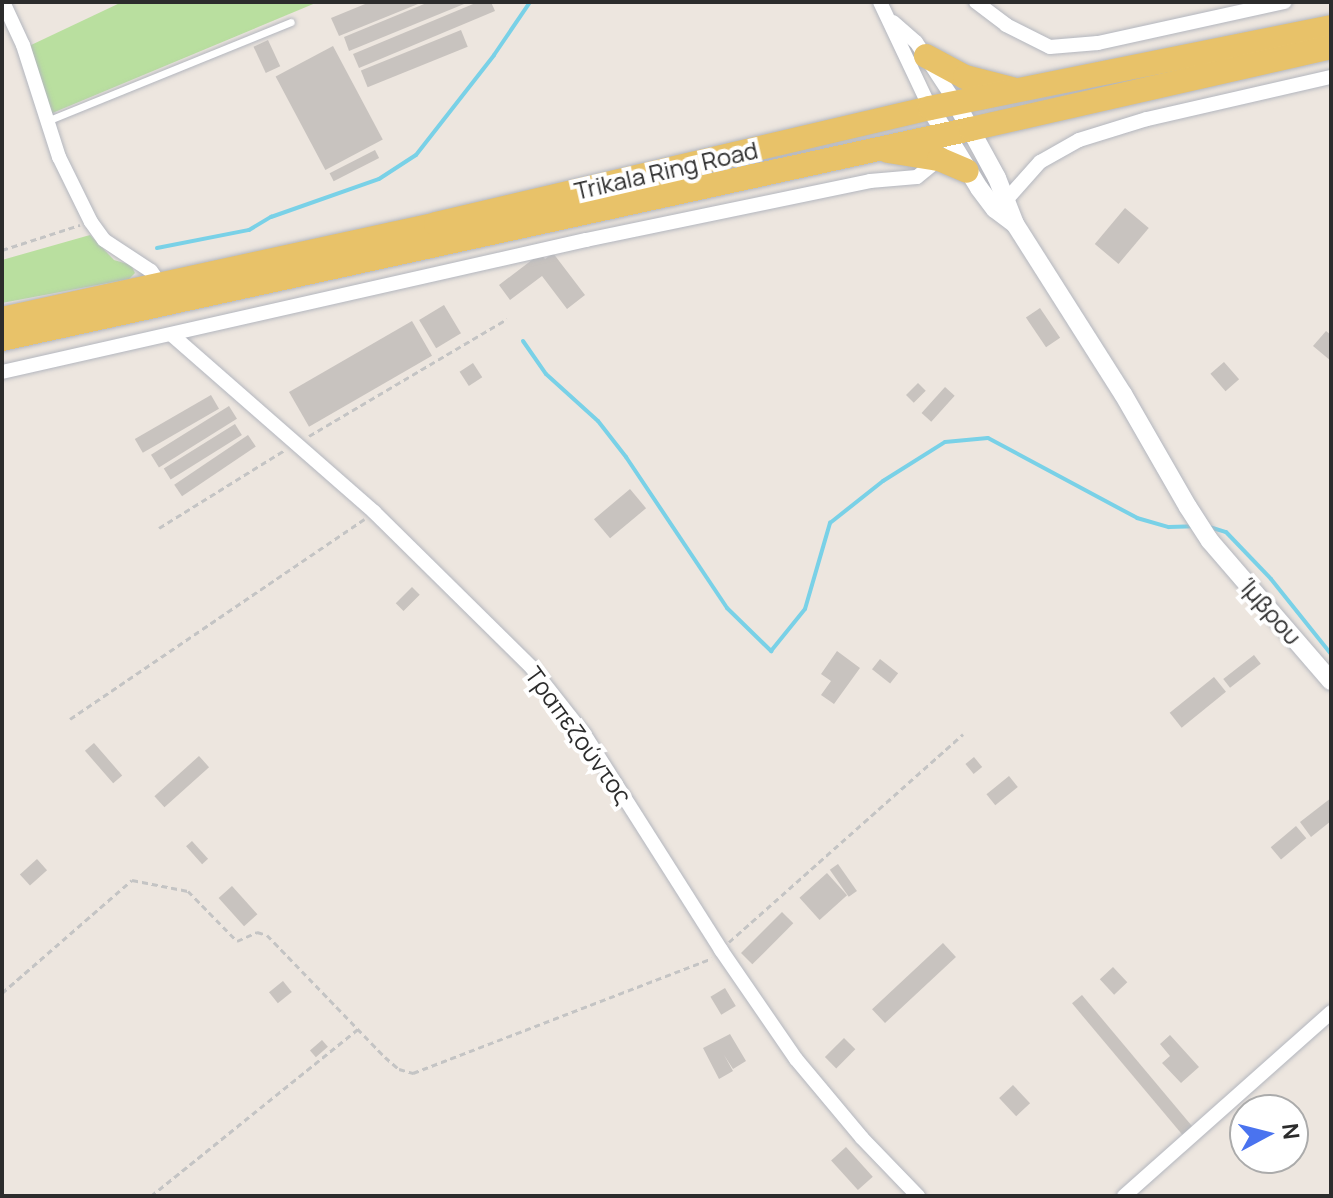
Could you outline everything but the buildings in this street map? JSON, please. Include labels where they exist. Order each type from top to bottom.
[{"type":"main road","name":"Trikala Ring Road","points":[[2,319],[436,224],[930,108],[1022,92],[1331,27]]},
{"type":"main road","name":"Trikala Ring Road","points":[[2,339],[971,129],[1331,47]]},
{"type":"main road","points":[[926,56],[965,77],[1022,92]]},
{"type":"main road","points":[[873,149],[939,159],[967,171]]},
{"type":"street","points":[[3,2],[23,45],[70,183],[91,222],[104,240],[151,271],[160,284]]},
{"type":"street","points":[[976,2],[1006,25],[1050,47],[1098,43],[1285,2]]},
{"type":"street","points":[[888,8],[926,56],[956,103],[1007,199],[1015,224]]},
{"type":"street","points":[[888,8],[930,108],[967,171],[995,209],[1015,224]]},
{"type":"street","points":[[1007,199],[1040,162],[1088,136],[1147,119],[1331,77]]},
{"type":"street","points":[[2,372],[626,231],[870,181],[917,177],[939,159]]},
{"type":"street","name":"Ίμβρου","points":[[1015,224],[1123,394],[1210,541],[1331,681]]},
{"type":"street","name":"Τραπεζούντος","points":[[172,335],[374,512],[515,649],[551,690],[603,762],[721,950],[811,1078],[918,1196]]},
{"type":"street","points":[[1124,1196],[1331,1012]]},
{"type":"lane","points":[[47,121],[291,22]]},
{"type":"path","points":[[2,250],[91,222]]},
{"type":"path","points":[[159,528],[507,319]]},
{"type":"path","points":[[70,719],[374,512]]},
{"type":"path","points":[[2,993],[132,880],[188,891],[237,941],[257,932],[267,935],[393,1065],[418,1073],[710,960],[963,734]]},
{"type":"path","points":[[151,1196],[358,1029]]},
{"type":"green space","points":[[122,2],[318,2],[50,114],[29,46]]},
{"type":"green space","points":[[90,235],[114,260],[131,265],[135,273],[129,279],[2,303],[2,260]]},
{"type":"waterway","points":[[157,248],[249,230],[271,217],[379,179],[416,155],[494,55],[530,2]]},
{"type":"waterway","points":[[523,341],[546,374],[598,421],[626,457],[727,608],[771,651],[805,609],[830,523],[883,481],[945,442],[988,438],[1137,518],[1169,527],[1194,526]]},
{"type":"waterway","points":[[1206,526],[1226,532],[1271,579],[1331,654]]}]
